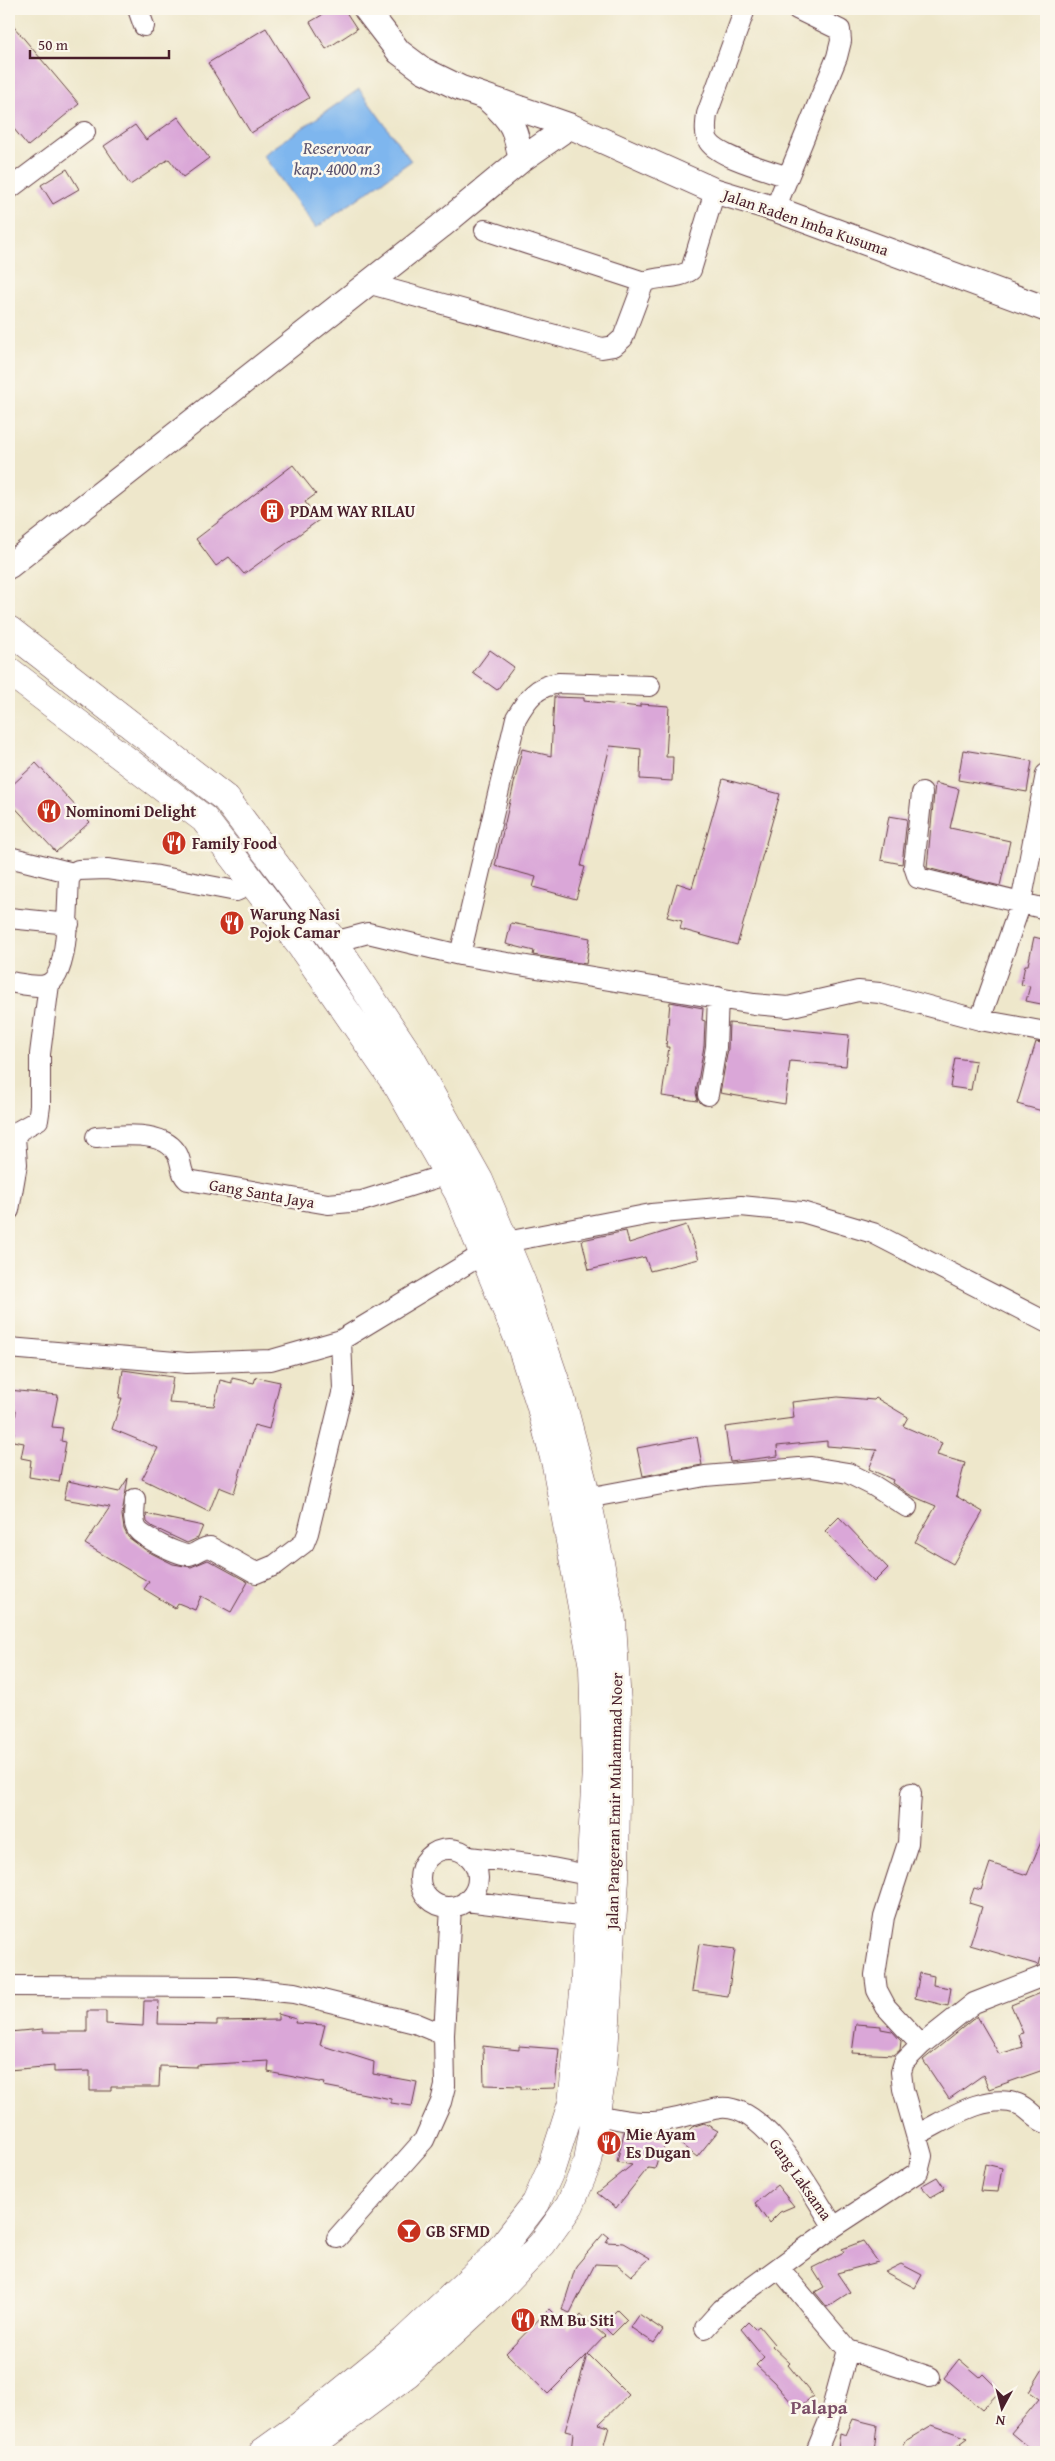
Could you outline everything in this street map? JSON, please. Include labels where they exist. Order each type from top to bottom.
[{"type":"main road","name":"Jalan Pangeran Emir Muhammad Noer","points":[[9,630],[226,799],[334,942],[363,984],[409,1054],[462,1182],[494,1248],[522,1283],[550,1401],[587,1498],[606,1705],[602,1878],[587,2086],[566,2128],[536,2203],[488,2262],[319,2425],[302,2452]]},
{"type":"main road","points":[[13,675],[39,654]]},
{"type":"main road","name":"Jalan Pangeran Emir Muhammad Noer","points":[[13,675],[204,819],[254,883],[339,999],[462,1182]]},
{"type":"main road","points":[[339,999],[363,984]]},
{"type":"main road","name":"Jalan Pangeran Emir Muhammad Noer","points":[[550,1401],[556,1465],[599,1624]]},
{"type":"main road","name":"Jalan Pangeran Emir Muhammad Noer","points":[[263,2452],[319,2425],[408,2373],[510,2278],[542,2244],[570,2205],[588,2162],[596,2115],[587,2086],[584,1992],[587,1916],[602,1878]]},
{"type":"main road","points":[[488,2262],[510,2278]]},
{"type":"street","points":[[366,9],[399,52],[423,70],[488,99],[508,116],[514,128],[521,160]]},
{"type":"street","points":[[745,9],[707,114],[705,127],[708,141],[720,152],[788,177]]},
{"type":"street","points":[[776,209],[837,57],[841,41],[840,30],[797,9]]},
{"type":"street","name":"Jalan Raden Imba Kusuma","points":[[488,99],[570,126],[715,191],[776,209],[1046,310]]},
{"type":"street","points":[[9,566],[441,226],[521,160],[570,126]]},
{"type":"street","points":[[9,189],[85,132]]},
{"type":"street","points":[[485,230],[644,282],[658,278],[684,276],[692,270],[715,191]]},
{"type":"street","points":[[367,283],[602,348],[614,346],[623,338],[644,282]]},
{"type":"street","points":[[460,955],[516,718],[528,697],[548,684],[559,683],[650,686]]},
{"type":"street","points":[[980,1020],[1021,903],[1046,774]]},
{"type":"street","points":[[922,793],[914,866],[918,878],[1046,909]]},
{"type":"street","points":[[9,857],[73,873]]},
{"type":"street","points":[[9,1210],[16,1164],[14,1138],[20,1130],[38,1120],[40,1106],[40,1054],[49,984],[56,976],[69,924],[68,889],[73,873],[78,870],[107,870],[158,876],[236,890],[254,883]]},
{"type":"street","points":[[9,918],[69,924]]},
{"type":"street","points":[[334,942],[368,933],[460,955],[788,1008],[858,991],[906,998],[980,1020],[1046,1032]]},
{"type":"street","points":[[9,982],[38,986],[49,984]]},
{"type":"street","points":[[708,1095],[716,1047],[718,997]]},
{"type":"street","name":"Gang Santa Jaya","points":[[96,1137],[135,1135],[162,1141],[176,1151],[183,1176],[188,1180],[328,1204],[362,1201],[462,1182]]},
{"type":"street","points":[[9,1348],[187,1363],[271,1360],[341,1340],[494,1248],[651,1214],[741,1206],[802,1212],[873,1233],[1046,1322]]},
{"type":"street","points":[[135,1499],[134,1520],[136,1528],[141,1533],[173,1551],[186,1555],[210,1547],[256,1573],[274,1565],[304,1543],[343,1389],[341,1340]]},
{"type":"street","points":[[587,1498],[705,1476],[811,1467],[848,1473],[874,1486],[907,1507]]},
{"type":"street","points":[[911,1793],[908,1843],[884,1917],[875,1975],[877,1990],[886,2007],[921,2045]]},
{"type":"street","points":[[587,1916],[435,1903],[423,1892],[419,1875],[425,1860],[438,1850],[455,1849],[469,1857],[537,1865],[602,1878]]},
{"type":"street","points":[[338,2238],[424,2140],[442,2102],[445,2086],[444,2034],[458,1904],[474,1892],[478,1880],[476,1868],[469,1857]]},
{"type":"street","points":[[705,2328],[722,2309],[834,2227],[918,2172],[922,2156],[903,2089],[901,2072],[904,2062],[921,2045],[974,2003],[1046,1975]]},
{"type":"street","points":[[9,1986],[235,1987],[294,1993],[399,2018],[444,2034]]},
{"type":"street","points":[[916,2135],[967,2109],[989,2102],[1016,2104],[1026,2108],[1040,2122],[1046,2123]]},
{"type":"street","name":"Gang Laksama","points":[[596,2115],[626,2121],[654,2122],[723,2108],[741,2112],[762,2124],[780,2144],[834,2227]]},
{"type":"street","points":[[779,2268],[848,2350],[930,2377]]},
{"type":"street","points":[[816,2452],[828,2423],[848,2350]]},
{"type":"water","name":"Reservoar kap. 4000 m3","points":[[359,89],[411,161],[316,228],[263,155]]},
{"type":"building","points":[[319,9],[344,9],[357,29],[326,49],[310,22],[322,15]]},
{"type":"building","points":[[9,21],[79,104],[28,146],[9,123]]},
{"type":"building","points":[[266,28],[309,98],[251,133],[208,63]]},
{"type":"building","points":[[178,117],[209,158],[183,177],[169,159],[130,185],[104,146],[135,125],[146,140]]},
{"type":"building","points":[[67,169],[79,189],[53,204],[41,185]]},
{"type":"building","name":"PDAM WAY RILAU","points":[[293,465],[316,494],[305,502],[319,520],[244,574],[229,557],[216,566],[196,539]]},
{"type":"building","points":[[490,650],[514,667],[497,690],[473,673]]},
{"type":"building","points":[[554,697],[584,698],[584,701],[640,707],[640,704],[669,706],[666,757],[673,757],[672,781],[640,779],[641,749],[610,746],[581,866],[585,867],[576,899],[533,887],[536,877],[495,866],[522,749],[551,756]]},
{"type":"building","points":[[963,750],[1032,761],[1027,792],[958,780]]},
{"type":"building","name":"Nominomi Delight","points":[[36,763],[90,822],[56,852],[9,801],[9,788]]},
{"type":"building","points":[[723,779],[780,794],[737,945],[680,929],[682,921],[667,917],[677,883],[692,888]]},
{"type":"building","points":[[935,783],[959,789],[950,828],[1010,841],[1000,886],[927,868]]},
{"type":"building","points":[[889,816],[907,819],[902,864],[881,860]]},
{"type":"building","points":[[511,923],[590,938],[586,964],[533,955],[534,951],[506,944]]},
{"type":"building","points":[[1034,937],[1046,940],[1046,1005],[1026,1001],[1030,986],[1021,985],[1025,965],[1028,965]]},
{"type":"building","points":[[670,1002],[703,1008],[702,1020],[705,1021],[704,1046],[696,1093],[698,1101],[662,1096],[669,1047],[666,1047]]},
{"type":"building","points":[[729,1023],[849,1035],[846,1066],[790,1061],[785,1104],[720,1093],[728,1049]]},
{"type":"building","points":[[1036,1042],[1046,1044],[1046,1112],[1017,1104]]},
{"type":"building","points":[[955,1058],[976,1061],[971,1090],[950,1087]]},
{"type":"building","points":[[686,1225],[699,1259],[650,1271],[645,1257],[589,1270],[582,1240],[626,1231],[629,1243]]},
{"type":"building","points":[[123,1370],[173,1377],[169,1403],[214,1406],[220,1380],[232,1383],[232,1378],[254,1383],[256,1377],[280,1382],[269,1429],[254,1425],[234,1493],[219,1487],[209,1512],[142,1479],[158,1448],[112,1429],[122,1398],[119,1398]]},
{"type":"building","points":[[9,1390],[58,1395],[52,1427],[63,1428],[61,1441],[66,1442],[59,1482],[29,1477],[31,1460],[21,1458],[24,1443],[13,1441],[16,1410],[9,1410]]},
{"type":"building","points":[[838,1397],[874,1400],[876,1398],[908,1417],[903,1426],[942,1443],[937,1455],[965,1463],[956,1496],[983,1512],[953,1564],[915,1542],[936,1506],[910,1495],[892,1483],[893,1480],[869,1469],[877,1450],[827,1446],[827,1441],[777,1446],[778,1456],[730,1462],[725,1427],[794,1418],[792,1402]]},
{"type":"building","points":[[697,1437],[702,1465],[643,1476],[637,1448]]},
{"type":"building","points":[[128,1478],[122,1515],[124,1529],[128,1537],[147,1551],[173,1564],[191,1567],[208,1560],[248,1582],[231,1612],[201,1596],[195,1610],[178,1603],[175,1608],[144,1589],[149,1582],[85,1544],[110,1507],[64,1499],[68,1481],[119,1492]]},
{"type":"building","points":[[146,1514],[203,1526],[198,1538],[187,1543],[153,1527],[147,1522]]},
{"type":"building","points":[[839,1517],[888,1568],[874,1582],[825,1531]]},
{"type":"building","points":[[1046,1830],[1046,1946],[1044,1945],[1039,1965],[970,1945],[982,1907],[969,1903],[974,1888],[981,1890],[990,1863],[1027,1875]]},
{"type":"building","points":[[699,1944],[735,1949],[728,1996],[692,1991]]},
{"type":"building","points":[[920,1973],[934,1976],[933,1985],[951,1988],[948,2006],[915,1998]]},
{"type":"building","points":[[1046,1991],[1046,2069],[989,2089],[983,2075],[949,2099],[923,2060],[977,2016],[999,2054],[1023,2047],[1019,2034],[1023,2033],[1011,2005]]},
{"type":"building","points":[[144,2001],[159,2001],[158,2024],[217,2025],[217,2021],[278,2020],[278,2014],[296,2019],[295,2023],[325,2025],[320,2045],[374,2062],[373,2074],[417,2082],[412,2106],[391,2103],[391,2099],[324,2086],[325,2083],[268,2072],[269,2061],[197,2065],[197,2067],[160,2066],[159,2087],[111,2087],[111,2091],[90,2091],[90,2071],[54,2072],[54,2066],[9,2070],[9,2032],[43,2029],[43,2032],[87,2032],[87,2011],[106,2011],[106,2024],[143,2026]]},
{"type":"building","points":[[856,2024],[881,2026],[881,2029],[892,2031],[901,2041],[900,2050],[894,2055],[852,2053]]},
{"type":"building","points":[[483,2046],[519,2050],[519,2046],[559,2049],[555,2088],[521,2089],[521,2086],[484,2085]]},
{"type":"building","points":[[704,2123],[718,2131],[697,2157],[678,2142],[692,2127]]},
{"type":"building","points":[[624,2132],[662,2140],[666,2145],[659,2154],[655,2169],[648,2168],[616,2208],[597,2193],[632,2165],[617,2162]]},
{"type":"building","points":[[985,2164],[1002,2168],[998,2192],[980,2191]]},
{"type":"building","points":[[937,2177],[945,2189],[931,2197],[921,2186]]},
{"type":"building","points":[[777,2185],[794,2206],[780,2212],[769,2223],[755,2203]]},
{"type":"building","points":[[604,2233],[609,2237],[606,2242],[624,2243],[650,2258],[631,2276],[618,2265],[595,2264],[570,2313],[562,2310],[576,2266]]},
{"type":"building","points":[[863,2241],[878,2262],[837,2273],[850,2292],[827,2307],[815,2292],[824,2287],[812,2268],[844,2252],[842,2249]]},
{"type":"building","points":[[901,2264],[922,2275],[915,2288],[885,2272]]},
{"type":"building","points":[[549,2309],[569,2329],[581,2315],[605,2336],[588,2354],[629,2395],[599,2424],[609,2427],[602,2452],[571,2452],[573,2433],[565,2431],[587,2355],[548,2394],[506,2353]]},
{"type":"building","points":[[617,2310],[627,2320],[612,2335],[602,2325]]},
{"type":"building","points":[[639,2314],[663,2330],[654,2343],[630,2327]]},
{"type":"building","points":[[748,2322],[755,2329],[759,2326],[774,2344],[772,2346],[790,2363],[788,2365],[813,2396],[797,2409],[774,2382],[756,2365],[764,2357],[741,2329]]},
{"type":"building","points":[[959,2359],[980,2377],[983,2374],[1000,2391],[982,2410],[944,2378]]},
{"type":"building","points":[[1046,2364],[1046,2452],[1034,2452],[1011,2433],[1039,2399],[1029,2392]]},
{"type":"building","points":[[853,2419],[877,2425],[874,2452],[845,2452],[838,2449],[840,2433],[846,2435]]},
{"type":"building","points":[[932,2425],[968,2438],[949,2452],[900,2452],[907,2440]]},
{"type":"place","name":"PDAM WAY RILAU","points":[[272,511]]},
{"type":"place","name":"Nominomi Delight","points":[[49,811]]},
{"type":"place","name":"Family Food","points":[[174,843]]},
{"type":"place","name":"Warung Nasi Pojok Camar","points":[[232,923]]},
{"type":"place","name":"Mie Ayam Es Dugan","points":[[609,2143]]},
{"type":"place","name":"GB SFMD","points":[[409,2231]]},
{"type":"place","name":"RM Bu Siti","points":[[523,2320]]},
{"type":"district","name":"Palapa","points":[[819,2407]]}]
